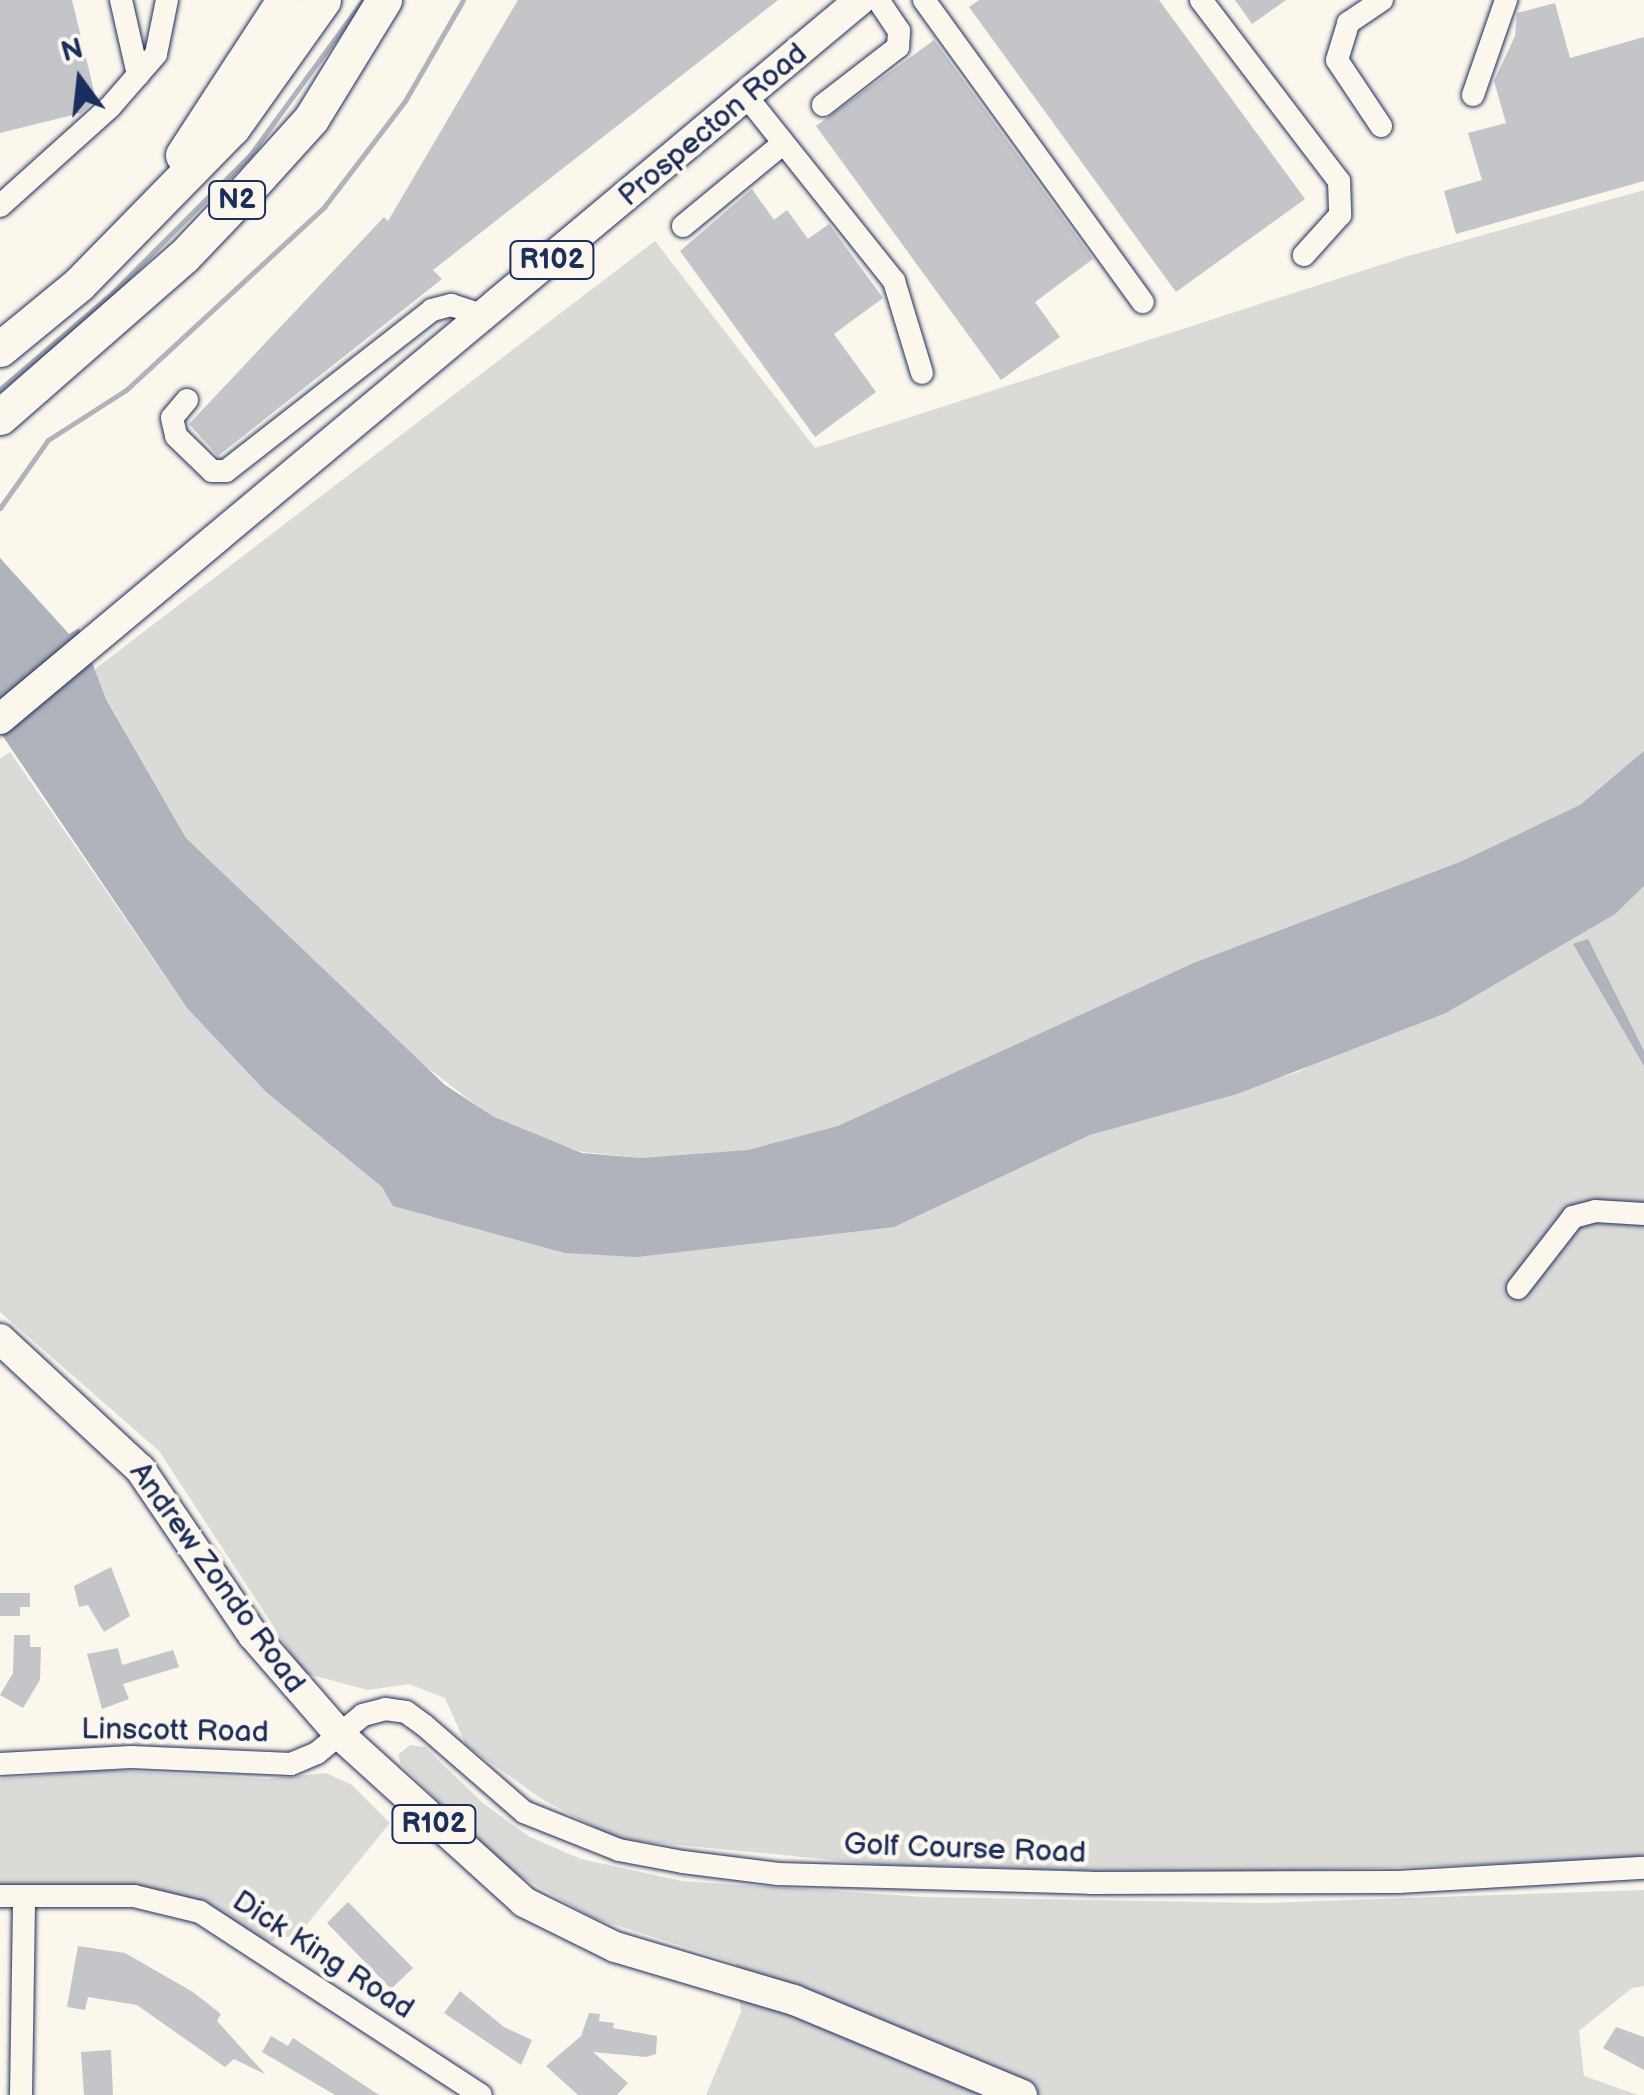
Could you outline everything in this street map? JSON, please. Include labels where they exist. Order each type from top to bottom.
[{"type":"highway","points":[[142,224],[159,187],[284,0]]},
{"type":"highway","name":"N2","points":[[12,339],[142,224],[232,128],[323,0]]},
{"type":"highway","name":"N2","points":[[0,417],[184,256],[311,120],[384,0]]},
{"type":"highway","points":[[311,120],[409,0]]},
{"type":"main road","name":"Prospecton Road","points":[[0,718],[748,97],[857,2]]},
{"type":"main road","name":"Andrew Zondo Road","points":[[0,1339],[140,1469],[253,1634],[339,1734],[494,1879],[561,1923],[614,1947],[794,2000],[1022,2095]]},
{"type":"street","points":[[121,0],[138,75]]},
{"type":"street","points":[[0,206],[138,75],[160,43],[167,0]]},
{"type":"street","points":[[924,0],[1143,302]]},
{"type":"street","points":[[1201,0],[1338,181],[1340,215],[1304,254]]},
{"type":"street","points":[[1381,126],[1337,60],[1348,24],[1382,0]]},
{"type":"street","points":[[1474,95],[1506,0]]},
{"type":"street","points":[[823,104],[898,48],[899,31],[857,2]]},
{"type":"street","points":[[748,97],[780,146],[894,282],[922,372]]},
{"type":"street","points":[[684,226],[780,146]]},
{"type":"street","points":[[187,400],[172,418],[176,436],[212,470],[226,471],[432,310],[451,306],[484,316]]},
{"type":"street","points":[[1518,1288],[1574,1217],[1616,1210],[1644,1214]]},
{"type":"street","name":"Golf Course Road","points":[[339,1734],[363,1714],[406,1712],[492,1788],[564,1832],[618,1850],[778,1874],[1316,1884],[1644,1868]]},
{"type":"street","name":"Linscott Road","points":[[0,1764],[131,1757],[290,1764],[339,1734]]},
{"type":"street","points":[[12,1896],[21,2095]]},
{"type":"street","name":"Dick King Road","points":[[12,1896],[134,1896],[200,1912],[481,2095]]},
{"type":"shaded area","points":[[1644,190],[1644,756],[1567,824],[1032,1053],[783,1149],[683,1162],[582,1152],[501,1124],[407,1052],[186,838],[91,672],[655,241],[815,448],[1408,256]]},
{"type":"shaded area","points":[[0,558],[69,634],[79,628],[106,699],[186,838],[445,1085],[494,1117],[582,1153],[642,1158],[748,1150],[838,1126],[1196,962],[1460,862],[1580,805],[1644,751],[1644,886],[1615,914],[1446,1013],[1237,1094],[1090,1135],[894,1227],[637,1257],[565,1253],[393,1206],[382,1187],[266,1092],[187,1008],[0,732]]},
{"type":"shaded area","points":[[10,752],[187,1008],[266,1092],[393,1196],[987,1182],[1090,1135],[1298,1072],[1644,882],[1644,1859],[1199,1874],[885,1865],[617,1839],[540,1798],[466,1745],[445,1698],[409,1684],[368,1690],[304,1673],[159,1451],[0,1312],[0,759]]},
{"type":"shaded area","points":[[1588,939],[1644,1051],[1644,1066],[1573,944]]},
{"type":"shaded area","points":[[410,1745],[425,1747],[484,1804],[530,1837],[581,1859],[682,1881],[924,1897],[1261,1903],[1644,1890],[1644,1986],[1632,1988],[1579,2031],[1584,2076],[1638,2095],[706,2095],[741,2012],[736,1963],[593,1918],[503,1866],[401,1764],[398,1755]]},
{"type":"shaded area","points":[[106,1770],[268,1779],[326,1773],[352,1785],[390,1823],[299,1934],[268,1942],[195,1902],[0,1888],[0,1779]]},
{"type":"building","points":[[0,0],[72,0],[96,99],[81,113],[0,133]]},
{"type":"building","points":[[518,0],[778,0],[433,270],[442,279],[218,456],[189,424],[384,217],[388,221]]},
{"type":"building","points":[[979,0],[1159,0],[1305,199],[1176,292],[969,7]]},
{"type":"building","points":[[1235,0],[1286,0],[1252,24]]},
{"type":"building","points":[[1555,3],[1570,58],[1644,37],[1644,181],[1456,234],[1444,191],[1482,180],[1468,133],[1506,123],[1494,81],[1515,36],[1517,13]]},
{"type":"building","points":[[934,40],[1093,259],[1035,302],[1060,337],[1001,380],[816,126]]},
{"type":"building","points":[[752,189],[774,220],[787,210],[808,239],[829,224],[883,298],[834,334],[876,392],[815,437],[680,251]]},
{"type":"building","points":[[111,1567],[130,1616],[104,1632],[88,1605],[79,1607],[74,1586]]},
{"type":"building","points":[[0,1593],[30,1593],[30,1607],[20,1607],[20,1616],[0,1616]]},
{"type":"building","points":[[14,1635],[30,1635],[30,1647],[41,1647],[40,1680],[23,1708],[0,1695],[13,1673]]},
{"type":"building","points":[[118,1648],[122,1665],[173,1650],[179,1667],[123,1684],[129,1699],[102,1709],[87,1654]]},
{"type":"building","points":[[348,1902],[413,1968],[391,1989],[327,1923]]},
{"type":"building","points":[[78,1946],[125,1953],[193,1992],[221,2014],[217,2021],[265,2074],[234,2059],[225,2067],[137,2005],[88,1997],[85,2010],[67,2007]]},
{"type":"building","points":[[460,1991],[504,2027],[532,2040],[521,2065],[444,2013]]},
{"type":"building","points":[[589,2013],[600,2014],[599,2021],[614,2023],[613,2028],[657,2036],[656,2054],[646,2057],[593,2052],[628,2083],[617,2095],[578,2095],[546,2066],[581,2036]]},
{"type":"building","points":[[1616,2027],[1644,2037],[1644,2070],[1603,2048]]},
{"type":"building","points":[[271,2036],[288,2046],[293,2038],[379,2095],[335,2095],[262,2052]]},
{"type":"building","points":[[111,2050],[113,2095],[84,2095],[81,2052]]},
{"type":"waterway","points":[[0,389],[113,292],[250,155],[363,0]]},
{"type":"waterway","points":[[0,508],[48,440],[126,390],[324,207],[405,101],[463,0]]}]
